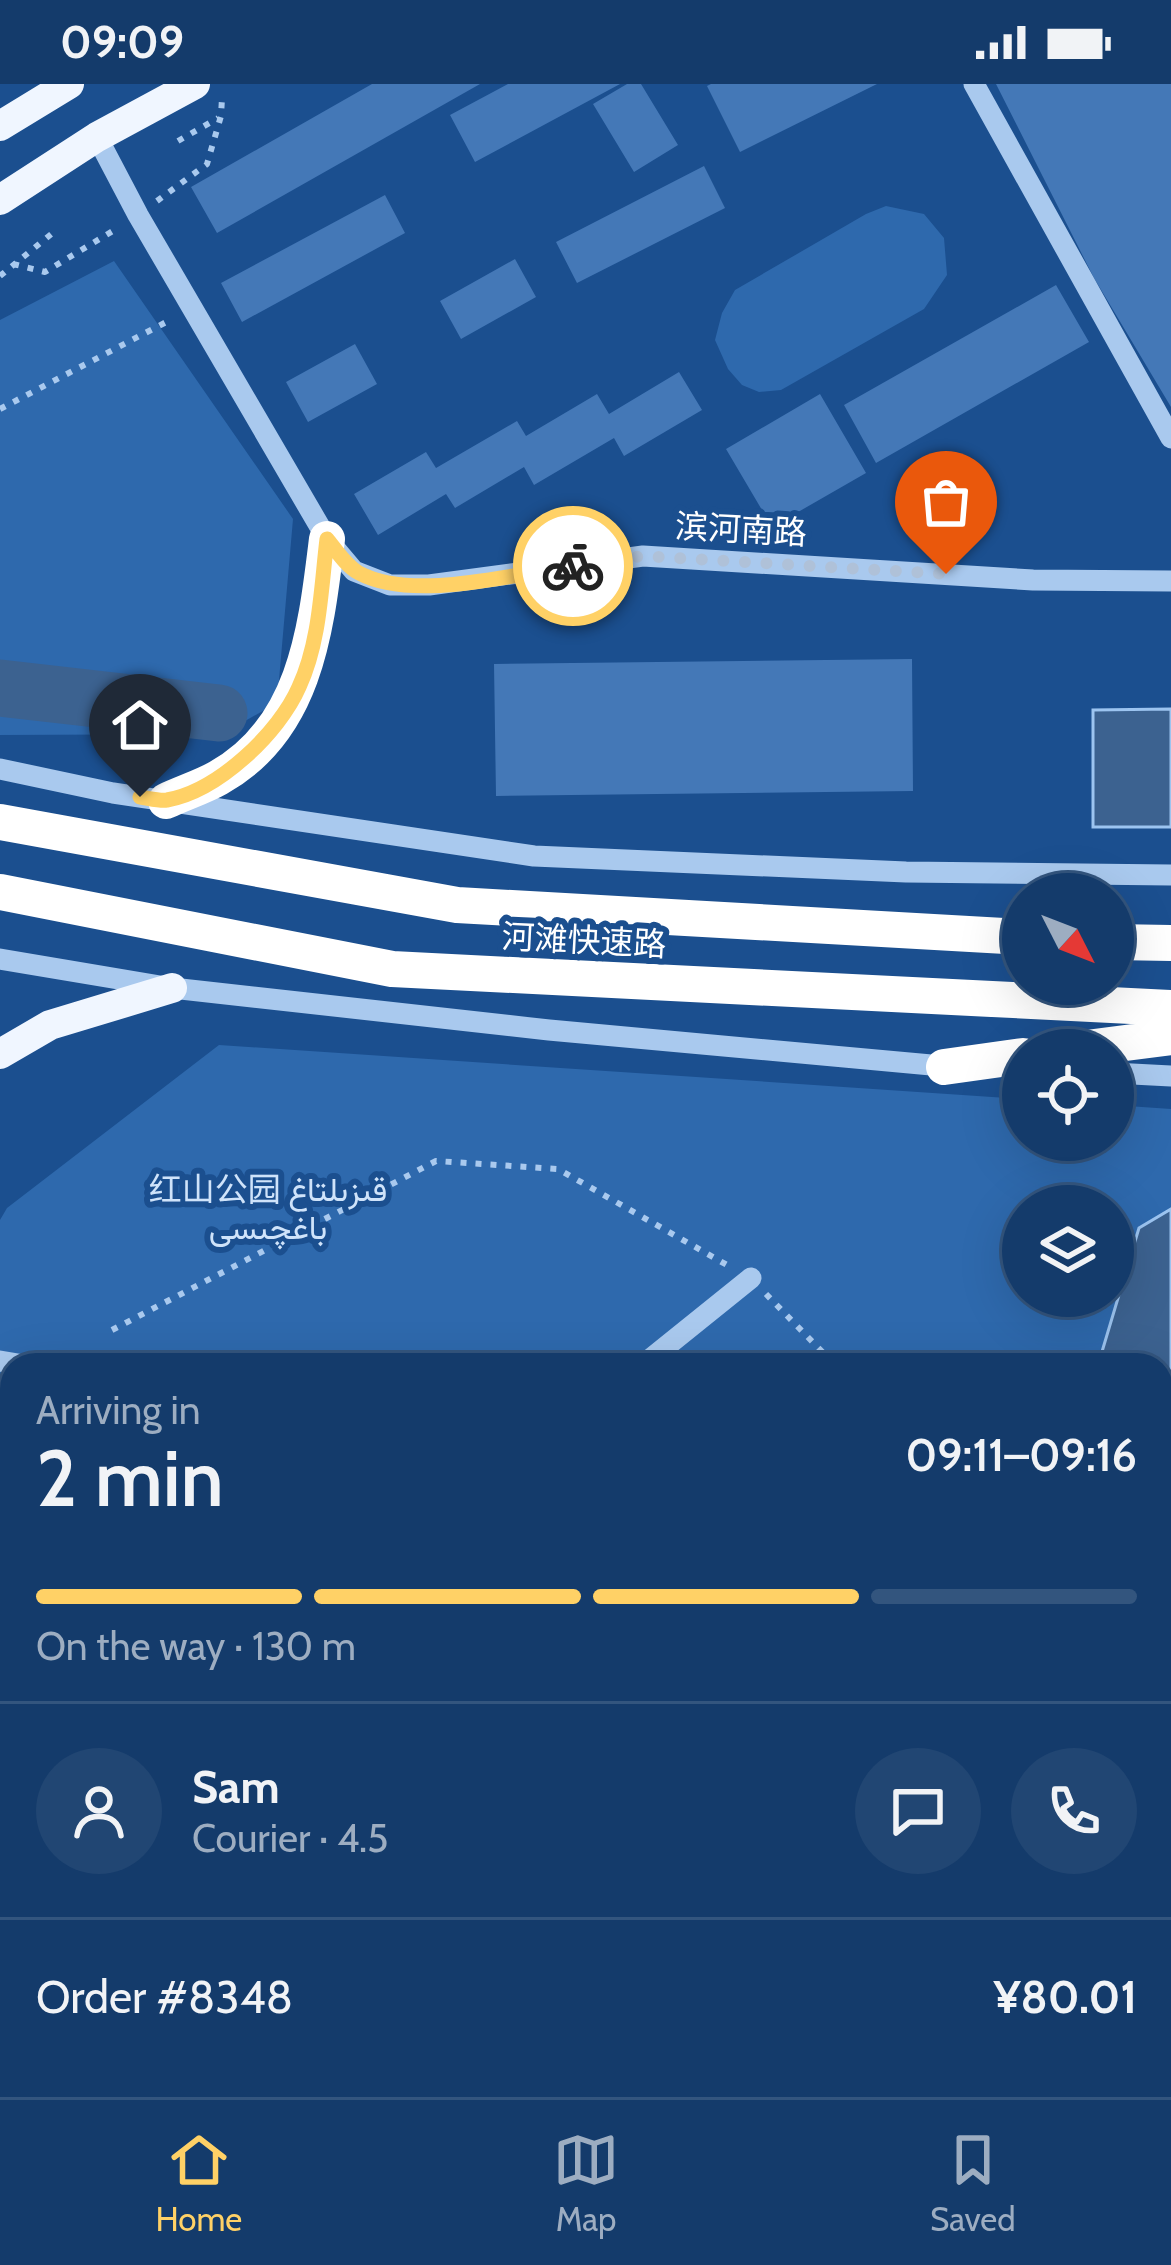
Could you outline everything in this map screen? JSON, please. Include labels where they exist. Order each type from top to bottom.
[{"type":"highway","points":[[166,800],[221,776],[267,738],[289,704],[299,687],[316,629],[327,539]]},
{"type":"highway","name":"河滩快速路","points":[[0,821],[457,905],[1002,936]]},
{"type":"highway","name":"河滩快速路","points":[[0,892],[392,969],[1171,1008]]},
{"type":"highway","points":[[1134,942],[1171,943]]},
{"type":"highway","points":[[1134,1042],[1171,1037]]},
{"type":"highway","points":[[944,1066],[1002,1059]]},
{"type":"main road","points":[[0,126],[69,84]]},
{"type":"main road","points":[[0,200],[97,137],[195,84]]},
{"type":"main road","points":[[0,1054],[50,1024],[172,988]]},
{"type":"street","points":[[974,84],[1171,438]]},
{"type":"street","name":"滨河南路","points":[[97,137],[327,539],[354,571],[390,585],[429,585],[643,556],[1033,580],[1171,581]]},
{"type":"street","points":[[0,769],[166,800],[534,856],[906,872],[1171,875]]},
{"type":"street","points":[[0,959],[172,988],[549,1030],[1002,1069]]},
{"type":"street","points":[[1134,1074],[1171,1076]]},
{"type":"street","points":[[658,1353],[751,1278]]},
{"type":"path","points":[[178,141],[221,116]]},
{"type":"path","points":[[0,276],[55,231]]},
{"type":"path","points":[[0,409],[192,309]]},
{"type":"path","points":[[112,1330],[436,1161],[558,1169],[751,1278],[823,1353]]},
{"type":"green space","points":[[886,206],[924,214],[944,238],[947,275],[924,309],[781,390],[759,392],[742,385],[728,369],[715,340],[735,290]]},
{"type":"green space","points":[[114,261],[293,519],[277,703],[222,734],[0,735],[0,320]]},
{"type":"green space","name":"红山公园 قىزىلتاغ باغچىسى","points":[[219,1045],[1002,1098],[1002,1161],[1134,1161],[1134,1106],[1171,1109],[1171,1353],[0,1353],[0,1220],[7,1208]]},
{"type":"shaded area","points":[[1171,709],[1171,827],[1093,827],[1093,710]]},
{"type":"shaded area","points":[[1171,1209],[1171,1353],[1102,1353],[1112,1317],[1134,1317],[1134,1245],[1139,1228]]},
{"type":"building","points":[[372,84],[480,84],[217,233],[191,187]]},
{"type":"building","points":[[508,84],[620,84],[475,162],[450,115]]},
{"type":"building","points":[[627,84],[641,84],[678,145],[634,172],[593,104]]},
{"type":"building","points":[[877,84],[740,152],[707,86]]},
{"type":"building","points":[[996,84],[1171,84],[1171,407],[1094,278]]},
{"type":"building","points":[[704,166],[725,208],[577,283],[556,242]]},
{"type":"building","points":[[385,195],[405,233],[242,322],[221,283]]},
{"type":"building","points":[[515,259],[536,297],[461,339],[440,301]]},
{"type":"building","points":[[1056,285],[1089,342],[876,463],[844,405]]},
{"type":"building","points":[[355,344],[377,384],[308,422],[286,382]]},
{"type":"building","points":[[679,372],[702,410],[624,456],[614,438],[534,485],[524,467],[455,508],[446,494],[378,535],[354,494],[426,452],[436,468],[517,421],[526,436],[597,394],[609,414]]},
{"type":"building","points":[[820,394],[866,473],[772,527],[726,449]]},
{"type":"building","points":[[912,659],[913,791],[496,796],[494,664]]},
{"type":"waterway","points":[[0,688],[219,713]]},
{"type":"way so far","points":[[573,566],[643,556],[946,574]]},
{"type":"route","points":[[140,797],[166,800],[221,776],[267,738],[299,687],[316,629],[327,539],[354,571],[390,585],[429,585],[573,566]]}]
